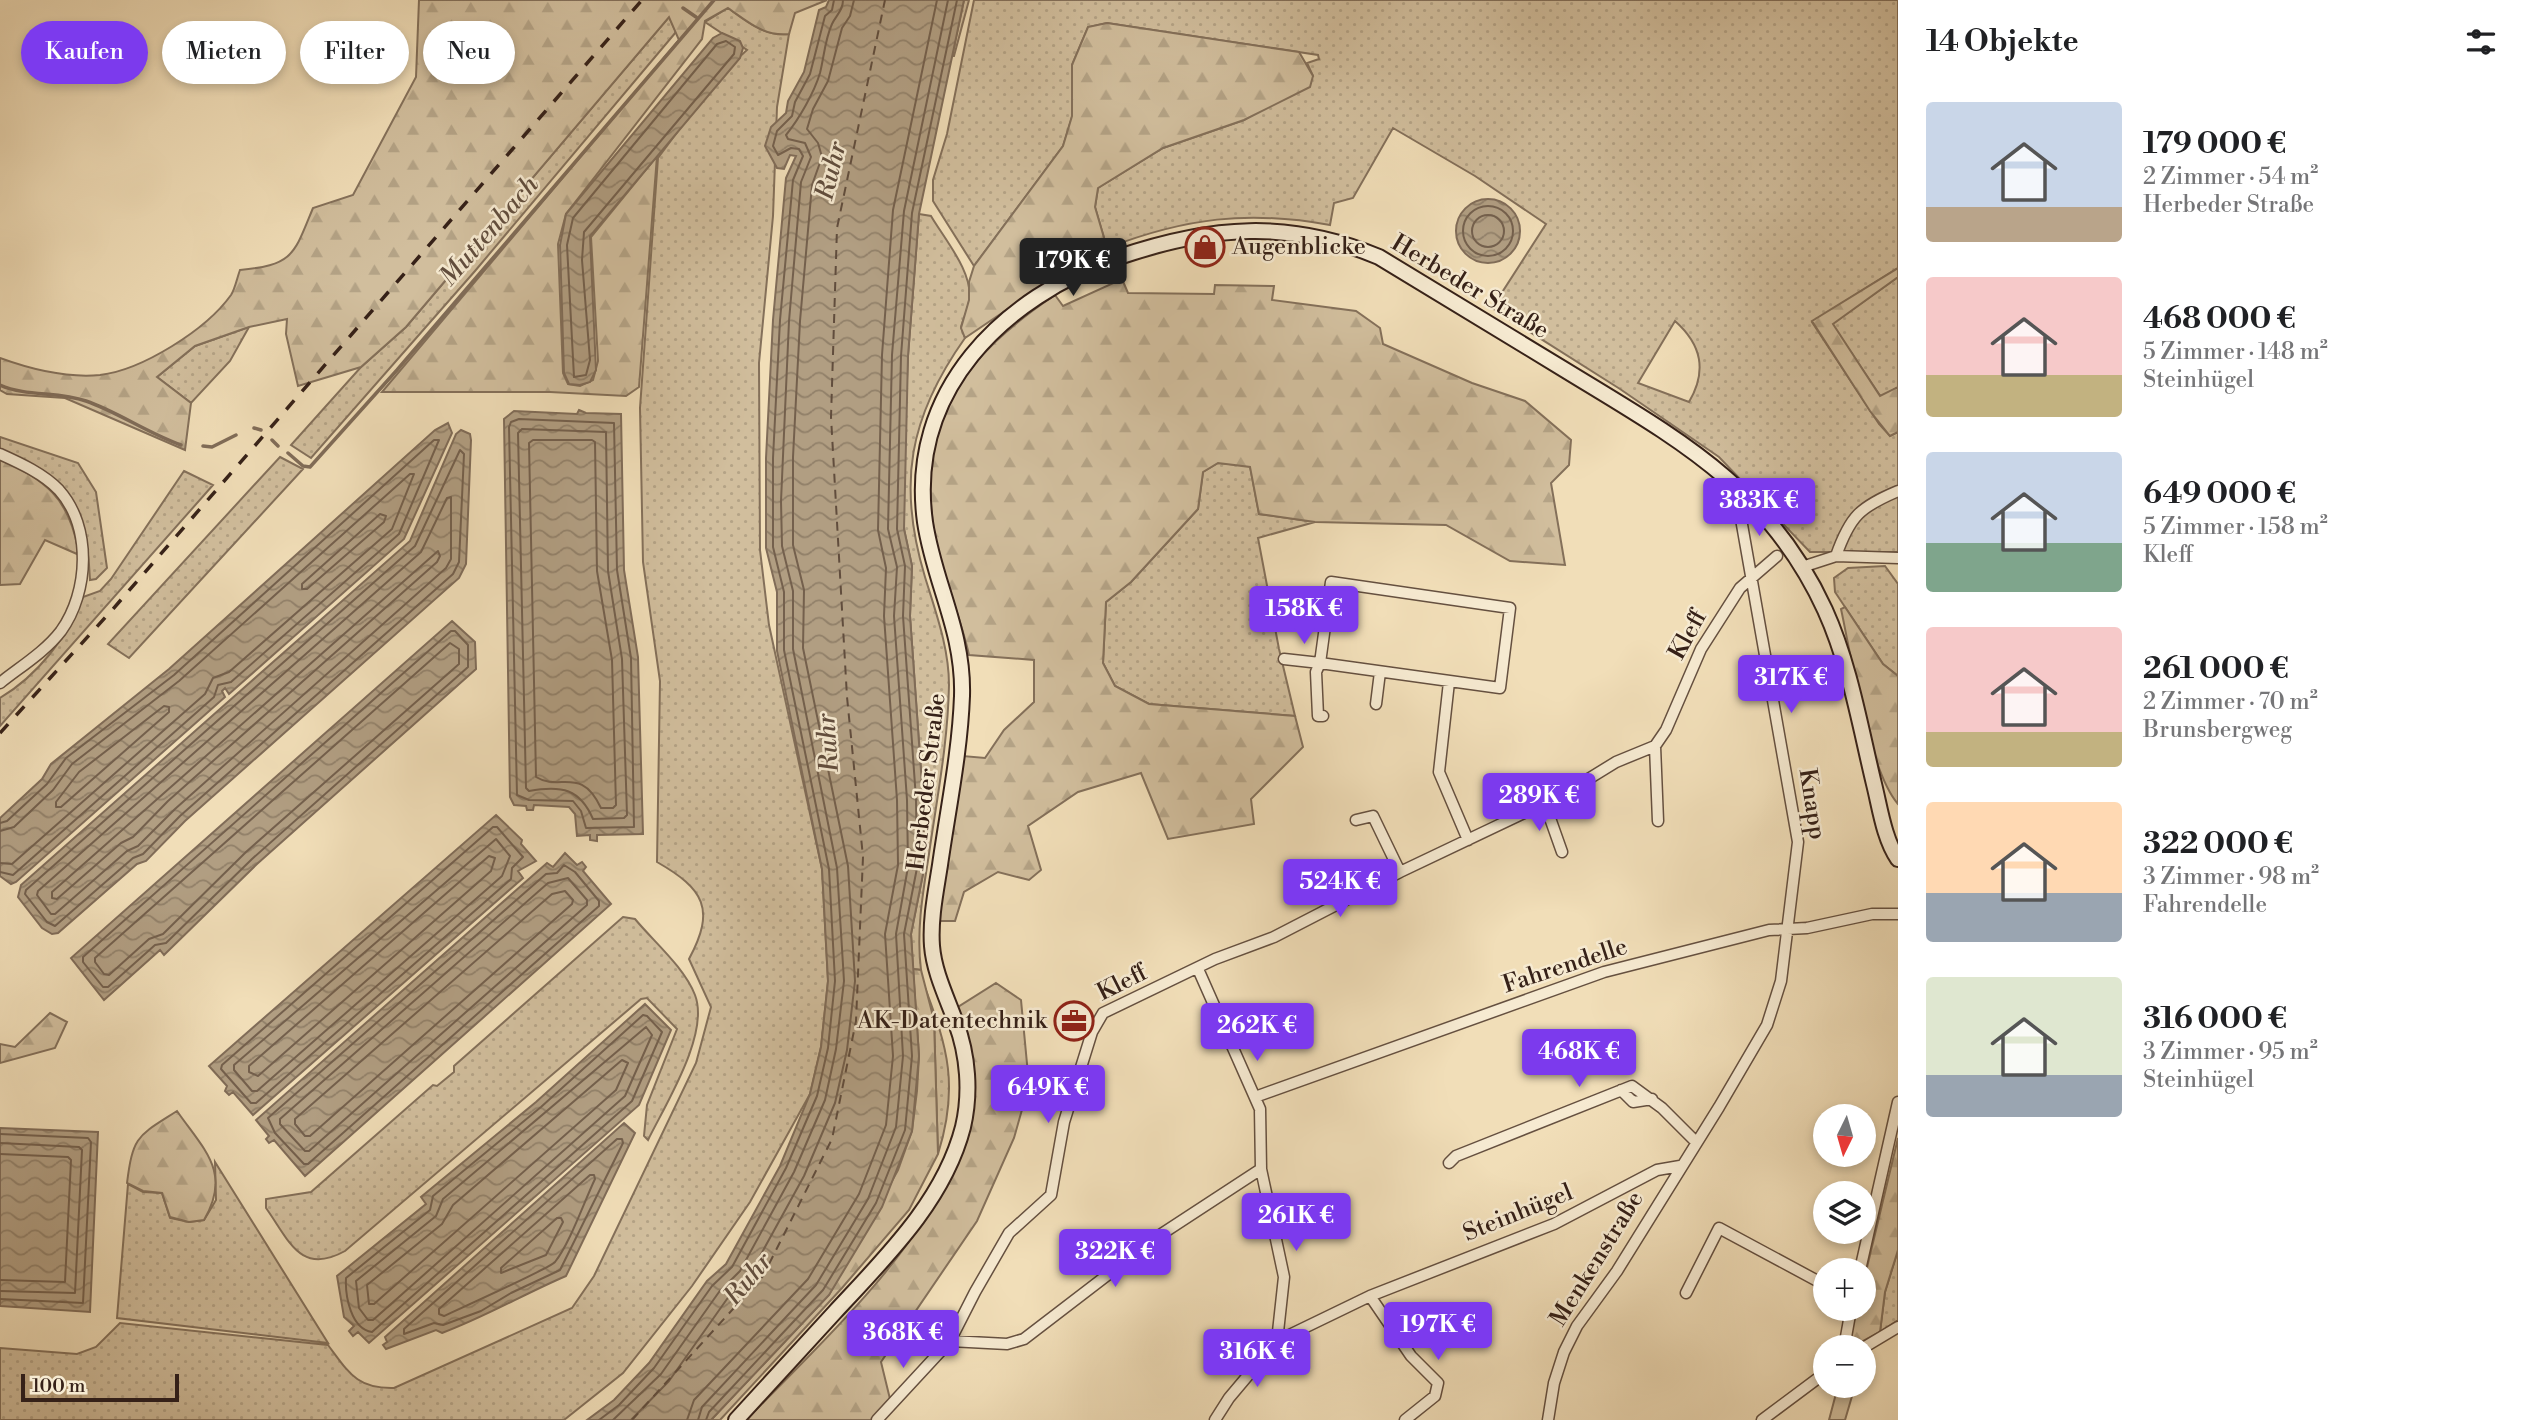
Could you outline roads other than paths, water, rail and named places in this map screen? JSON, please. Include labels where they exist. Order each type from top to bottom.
[{"type":"main road","name":"Herbeder Straße","points":[[736,1420],[890,1253],[939,1184],[964,1122],[967,1085],[964,1049],[935,964],[932,946],[934,903],[960,726],[962,677],[952,612],[930,547],[925,520],[924,477],[933,428],[944,398],[980,344],[1003,321],[1056,286],[1106,262],[1187,237],[1261,229],[1311,235],[1348,244],[1379,257],[1635,413],[1710,462],[1758,508],[1802,567],[1825,610],[1843,656],[1883,819],[1892,850],[1898,859]]},
{"type":"main road","name":"Herbeder Straße","points":[[1883,819],[1898,842]]},
{"type":"street","points":[[0,454],[43,477],[65,499],[78,529],[83,561],[79,592],[67,621],[52,641],[0,683]]},
{"type":"street","points":[[1836,556],[1853,517],[1870,503],[1898,491]]},
{"type":"street","name":"Knapp","points":[[1680,1166],[1767,1025],[1781,981],[1785,928],[1799,855],[1741,519],[1737,509]]},
{"type":"street","name":"Kleff","points":[[877,1420],[950,1341],[1009,1233],[1051,1195],[1064,1122],[1098,1019],[1108,1008],[1215,959],[1274,937],[1400,872],[1545,804],[1616,762],[1655,746],[1666,730],[1701,649],[1740,589],[1777,556]]},
{"type":"street","points":[[1802,567],[1836,556],[1898,558]]},
{"type":"street","points":[[1284,659],[1320,663],[1380,673],[1500,688],[1510,608],[1331,582],[1320,663],[1316,672],[1318,716],[1323,716]]},
{"type":"street","points":[[1376,704],[1380,673]]},
{"type":"street","points":[[1449,682],[1439,772],[1468,840]]},
{"type":"street","points":[[1655,746],[1658,821]]},
{"type":"street","points":[[1545,804],[1562,852]]},
{"type":"street","points":[[1356,820],[1373,816],[1400,872]]},
{"type":"street","name":"Fahrendelle","points":[[1255,1097],[1604,972],[1785,928],[1807,928],[1872,915],[1898,914]]},
{"type":"street","points":[[1198,969],[1260,1109],[1261,1169],[1284,1277],[1277,1341]]},
{"type":"street","points":[[1449,1163],[1456,1156],[1637,1086],[1696,1142]]},
{"type":"street","points":[[1621,1090],[1633,1102],[1652,1099]]},
{"type":"street","points":[[1863,1258],[1898,1102]]},
{"type":"street","name":"Steinhügel","points":[[1215,1420],[1277,1341],[1370,1296],[1554,1224],[1657,1170],[1680,1166]]},
{"type":"street","name":"Menkenstraße","points":[[1548,1420],[1554,1383],[1564,1352],[1577,1326],[1617,1271],[1680,1166]]},
{"type":"street","points":[[950,1341],[1007,1345],[1024,1339],[1157,1237],[1261,1169]]},
{"type":"street","points":[[1686,1293],[1718,1228],[1813,1279]]},
{"type":"street","points":[[1370,1296],[1411,1356],[1438,1383],[1435,1396],[1405,1420]]},
{"type":"street","points":[[1876,1340],[1898,1326]]},
{"type":"street","points":[[1762,1420],[1813,1382]]},
{"type":"water","name":"Ruhr","points":[[829,0],[964,0],[919,214],[908,356],[904,529],[912,566],[910,616],[923,799],[924,869],[911,934],[919,1056],[912,1131],[882,1207],[829,1295],[711,1420],[587,1420],[614,1400],[649,1363],[707,1281],[726,1264],[780,1166],[810,1094],[821,1047],[828,981],[822,869],[777,651],[777,592],[766,548],[766,458],[773,320],[786,178],[796,156],[790,155],[784,169],[777,168],[765,146],[771,127],[786,113],[788,101],[804,72],[819,10],[826,7]]},
{"type":"water","points":[[722,33],[740,41],[743,48],[740,58],[590,236],[596,370],[590,382],[569,384],[564,373],[560,245],[566,214],[713,38]]},
{"type":"water","points":[[1488,199],[1506,205],[1514,213],[1520,231],[1514,249],[1506,257],[1488,263],[1470,257],[1462,249],[1456,231],[1462,213],[1470,205]]},
{"type":"water","points":[[579,410],[586,413],[621,414],[624,570],[638,657],[643,834],[597,835],[597,841],[590,840],[590,835],[577,836],[575,814],[569,807],[534,805],[533,810],[527,810],[526,806],[514,805],[510,797],[504,419],[514,411],[577,414]]},
{"type":"water","points":[[448,423],[452,433],[404,539],[229,694],[225,688],[222,691],[225,697],[16,882],[11,884],[0,876],[0,818],[42,779],[51,764],[169,669],[435,430]]},
{"type":"water","points":[[461,430],[470,434],[471,440],[466,564],[459,578],[185,821],[146,861],[137,864],[58,933],[52,934],[42,928],[18,897],[21,885],[410,541],[456,434]]},
{"type":"water","points":[[452,621],[475,642],[476,669],[257,864],[164,955],[160,950],[104,1000],[71,958]]},
{"type":"water","points":[[496,815],[522,840],[521,844],[536,861],[518,871],[523,878],[253,1115],[233,1092],[229,1095],[225,1091],[227,1086],[209,1066]]},
{"type":"water","points":[[565,853],[577,865],[582,862],[586,867],[583,871],[611,904],[305,1176],[274,1140],[269,1143],[266,1139],[269,1136],[256,1120],[547,863],[553,867]]},
{"type":"water","points":[[645,1004],[671,1030],[639,1105],[369,1343],[358,1332],[353,1336],[349,1331],[354,1326],[344,1317],[337,1276],[426,1204],[421,1197],[536,1102]]},
{"type":"water","points":[[624,1123],[635,1133],[566,1276],[458,1327],[442,1333],[436,1330],[386,1349],[383,1345],[387,1342],[385,1337]]},
{"type":"water","points":[[0,1128],[98,1132],[90,1312],[0,1306]]},
{"type":"waterway","name":"Muttenbach","points":[[288,453],[303,466],[310,467],[397,370],[714,0]]},
{"type":"waterway","points":[[683,8],[696,17]]},
{"type":"waterway","name":"Muttenbach","points":[[0,385],[10,389],[86,401],[181,445]]},
{"type":"waterway","name":"Muttenbach","points":[[254,428],[261,430]]},
{"type":"waterway","name":"Muttenbach","points":[[203,446],[212,447],[236,435]]},
{"type":"waterway","name":"Muttenbach","points":[[272,440],[278,446]]},
{"type":"railway","points":[[0,733],[113,609],[642,0]]},
{"type":"place","name":"Augenblicke","points":[[1205,247]]},
{"type":"place","name":"AK-Datentechnik","points":[[1074,1021]]}]
